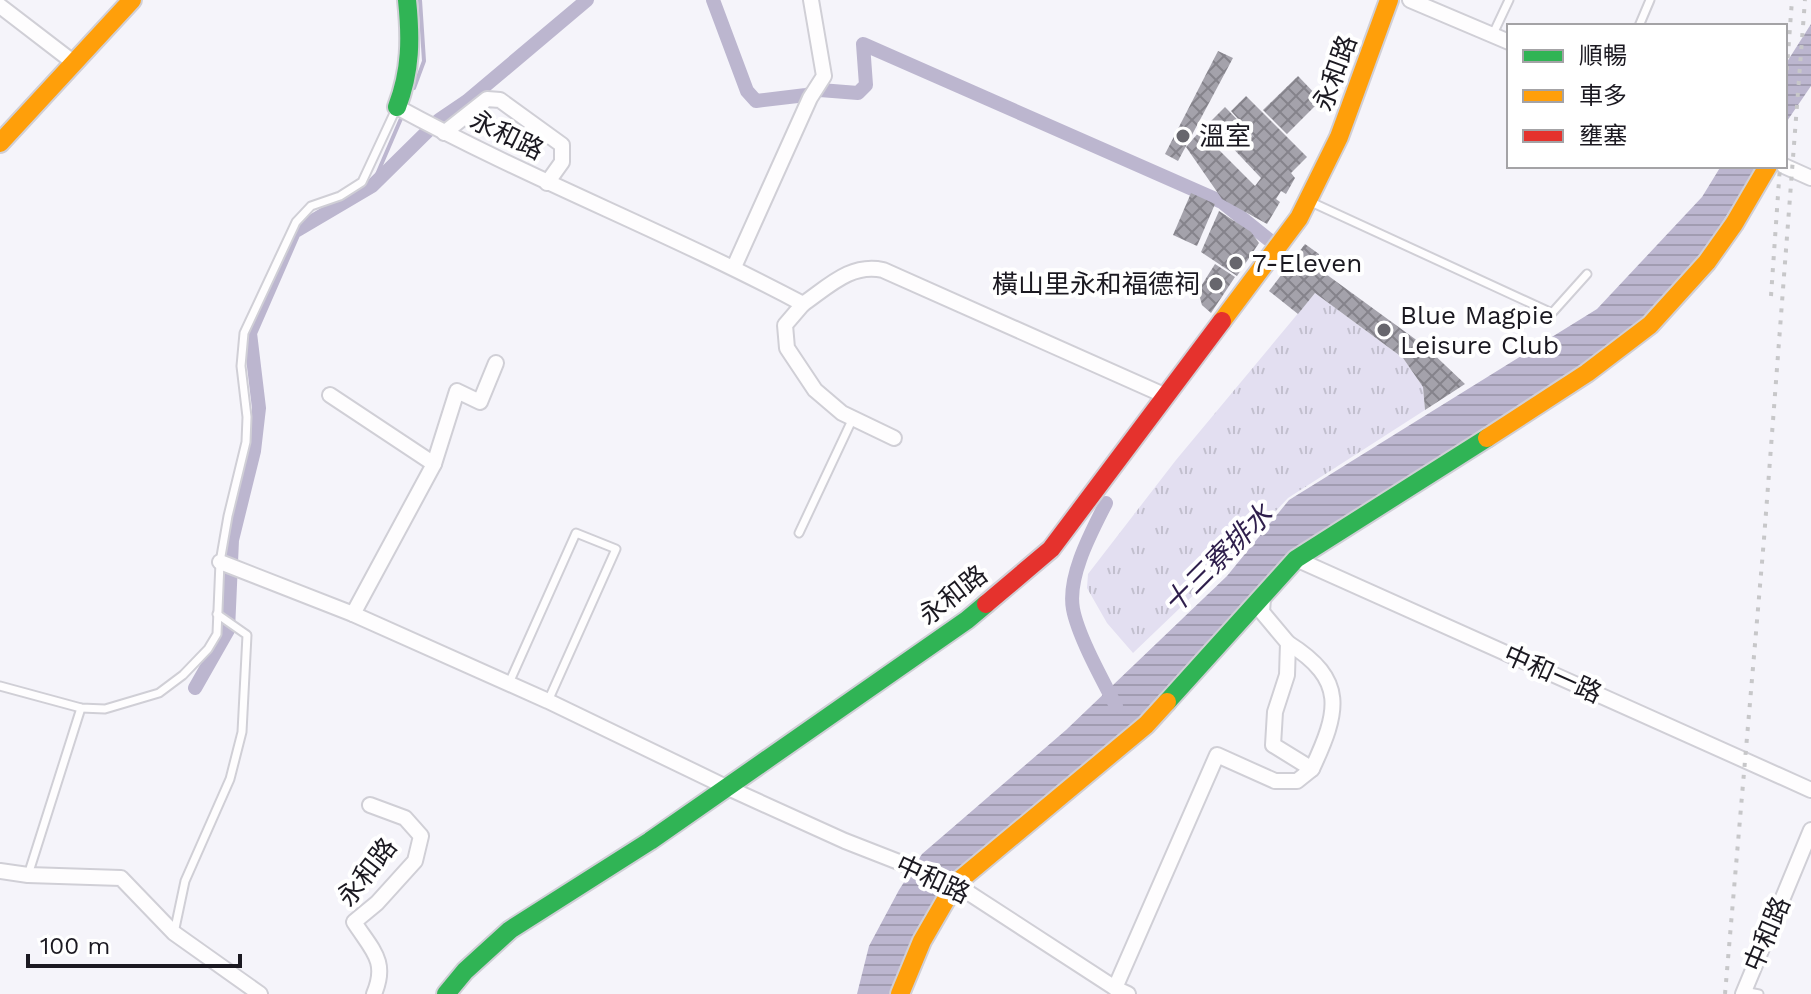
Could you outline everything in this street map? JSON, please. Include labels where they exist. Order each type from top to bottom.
[{"type":"street","points":[[0,143],[132,0]]},
{"type":"street","points":[[407,0],[412,51],[408,81],[397,107],[440,131]]},
{"type":"street","points":[[734,267],[824,76],[811,0]]},
{"type":"street","points":[[1410,0],[1507,41]]},
{"type":"street","name":"永和路","points":[[446,994],[465,971],[510,930],[650,841],[967,620],[1051,549],[1299,218],[1339,137],[1385,1]]},
{"type":"street","points":[[0,6],[73,62]]},
{"type":"street","name":"永和路","points":[[547,183],[562,162],[562,145],[500,100],[487,99],[440,131],[547,183],[734,267],[803,304]]},
{"type":"street","points":[[1787,167],[1811,178]]},
{"type":"street","points":[[900,994],[952,883],[1146,725],[1296,559],[1575,382],[1650,325],[1707,262],[1767,168]]},
{"type":"street","points":[[894,438],[842,413],[815,390],[787,348],[785,325],[803,304],[853,270],[868,267],[883,270],[1166,396]]},
{"type":"street","points":[[353,614],[434,464],[457,391],[480,402],[496,363]]},
{"type":"street","points":[[330,395],[434,464]]},
{"type":"street","name":"中和一路","points":[[1296,559],[1811,790]]},
{"type":"street","points":[[220,562],[353,614],[509,683],[726,787]]},
{"type":"street","points":[[1121,991],[1217,755],[1275,781],[1297,781],[1312,769],[1322,747],[1334,697],[1330,683],[1310,657],[1288,643],[1282,632],[1262,612],[1263,598]]},
{"type":"street","points":[[1288,643],[1287,675],[1275,712],[1273,745],[1312,769]]},
{"type":"street","name":"中和路","points":[[726,787],[952,883],[1121,991]]},
{"type":"street","name":"永和路","points":[[370,805],[405,818],[421,836],[415,861],[377,903],[354,922],[381,964],[380,980],[374,994]]},
{"type":"street","name":"中和路","points":[[1747,993],[1807,853],[1811,830]]},
{"type":"street","points":[[0,871],[121,878],[174,933],[260,994]]},
{"type":"lane","points":[[1492,35],[1509,0]]},
{"type":"lane","points":[[1640,24],[1650,0]]},
{"type":"lane","points":[[0,686],[81,708],[105,709],[159,693],[183,675],[208,649],[217,634],[220,562],[246,442],[247,417],[241,366],[244,333],[296,222],[311,206],[340,196],[362,182],[397,107]]},
{"type":"lane","points":[[1308,200],[1552,313],[1587,274]]},
{"type":"lane","points":[[799,533],[853,418]]},
{"type":"lane","points":[[509,683],[576,533],[616,549],[548,701]]},
{"type":"lane","points":[[174,933],[185,881],[230,779],[242,732],[247,635],[217,614]]},
{"type":"lane","points":[[28,875],[81,708]]},
{"type":"green space","points":[[1315,293],[1403,358],[1423,387],[1425,410],[1288,498],[1228,562],[1133,653],[1107,623],[1087,588],[1088,574],[1176,460]]},
{"type":"shaded area","points":[[1811,24],[1811,86],[1787,121],[1787,62]]},
{"type":"shaded area","points":[[1720,168],[1757,168],[1706,248],[1640,322],[1585,370],[1292,555],[1143,722],[956,873],[895,994],[857,994],[869,946],[922,854],[1066,730],[1227,576],[1289,500],[1597,309],[1702,197]]},
{"type":"building","points":[[1218,51],[1233,58],[1178,161],[1165,154]]},
{"type":"building","points":[[1298,76],[1321,100],[1287,134],[1263,110]]},
{"type":"building","points":[[1246,96],[1307,157],[1291,173],[1295,178],[1286,194],[1281,191],[1276,199],[1280,202],[1267,224],[1222,199],[1186,147],[1200,131],[1255,186],[1261,178],[1209,123],[1225,107],[1256,139],[1231,111]]},
{"type":"building","points":[[1191,193],[1215,204],[1197,246],[1173,235]]},
{"type":"building","points":[[1219,211],[1251,232],[1259,243],[1237,276],[1201,252]]},
{"type":"building","name":"Blue Magpie Leisure Club","points":[[1305,244],[1319,254],[1319,269],[1426,347],[1465,384],[1425,410],[1423,387],[1403,358],[1315,293],[1298,314],[1269,291]]},
{"type":"building","name":"橫山里永和福德祠","points":[[1215,264],[1235,277],[1211,313],[1202,305],[1198,291]]},
{"type":"waterway","points":[[414,88],[424,61],[420,0]]},
{"type":"waterway","points":[[195,688],[228,630],[232,540],[254,451],[259,408],[250,333],[294,232],[372,186],[439,120],[467,101],[587,0]]},
{"type":"waterway","points":[[713,0],[747,91],[756,101],[806,95],[820,90],[858,93],[866,85],[863,44],[1222,202],[1268,239]]},
{"type":"waterway","points":[[372,186],[403,114]]},
{"type":"waterway","points":[[1106,503],[1082,554],[1072,596],[1080,632],[1116,706]]},
{"type":"railway","points":[[1787,67],[1792,0]]},
{"type":"railway","points":[[1725,994],[1805,0]]},
{"type":"railway","points":[[1771,296],[1780,168]]},
{"type":"traffic: fast","points":[[397,107],[409,54],[407,0]]},
{"type":"traffic: fast","points":[[1167,702],[1296,559],[1487,438]]},
{"type":"traffic: fast","points":[[446,994],[465,971],[510,930],[650,841],[986,604]]},
{"type":"traffic: slow","points":[[0,143],[132,0]]},
{"type":"traffic: slow","points":[[1222,321],[1299,218],[1339,137],[1389,0]]},
{"type":"traffic: slow","points":[[1487,438],[1587,373],[1650,325],[1707,262],[1767,168]]},
{"type":"traffic: slow","points":[[900,994],[922,941],[955,884],[1146,725],[1167,702]]},
{"type":"traffic: jam","points":[[986,604],[1051,549],[1222,321]]},
{"type":"place","name":"溫室","points":[[1183,136]]},
{"type":"place","name":"7-Eleven","points":[[1236,263]]},
{"type":"place","name":"橫山里永和福德祠","points":[[1216,284]]},
{"type":"place","name":"Blue Magpie Leisure Club","points":[[1384,330]]},
{"type":"water label","name":"十三寮排水","points":[[1218,559]]}]
